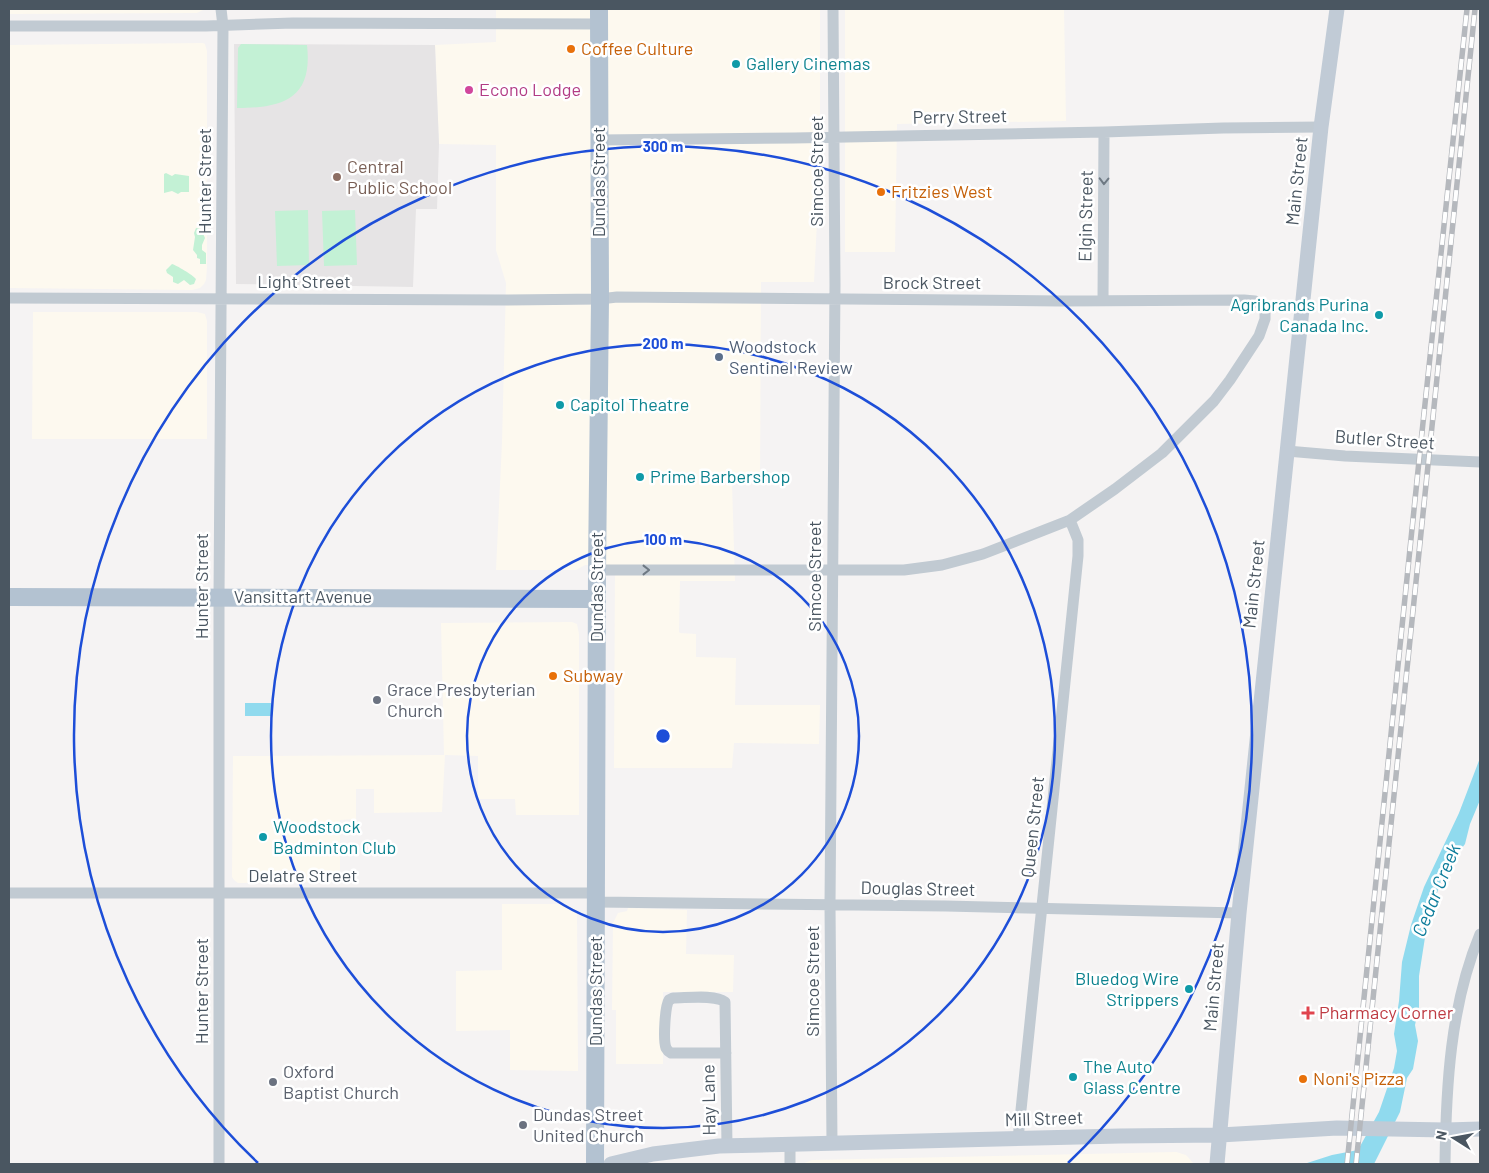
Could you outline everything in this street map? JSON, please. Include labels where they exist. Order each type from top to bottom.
[{"type":"main road","name":"Main Street","points":[[1217,1164],[1239,913],[1287,451],[1321,127],[1337,9]]},
{"type":"main road","name":"Dundas Street","points":[[595,1164],[600,299],[599,16]]},
{"type":"main road","name":"Vansittart Avenue","points":[[9,597],[597,599]]},
{"type":"main road","name":"Mill Street","points":[[611,1164],[666,1152],[727,1146],[1220,1135],[1337,1128],[1480,1129]]},
{"type":"street","name":"Hunter Street","points":[[219,1164],[219,597],[223,26],[221,9]]},
{"type":"street","name":"Simcoe Street","points":[[832,1143],[830,905],[835,299],[833,9]]},
{"type":"street","points":[[9,26],[223,26],[599,16]]},
{"type":"street","name":"Perry Street","points":[[599,140],[1321,127]]},
{"type":"street","name":"Elgin Street","points":[[1102,300],[1104,132]]},
{"type":"street","name":"Brock Street","points":[[600,299],[617,297],[1244,300],[1255,301],[1262,306],[1265,319],[1259,336],[1242,364],[1214,401],[1168,448],[1142,470],[1070,520]]},
{"type":"street","name":"Light Street","points":[[9,298],[600,299]]},
{"type":"street","name":"Butler Street","points":[[1287,451],[1359,457],[1480,462]]},
{"type":"street","points":[[597,570],[904,570],[942,564],[983,554],[1070,520]]},
{"type":"street","name":"Queen Street","points":[[1018,1140],[1078,556],[1078,540],[1070,520]]},
{"type":"street","name":"Delatre Street","points":[[9,893],[597,898]]},
{"type":"street","name":"Douglas Street","points":[[597,898],[830,905],[1239,913]]},
{"type":"street","points":[[1445,1164],[1452,1040],[1456,1017],[1474,949],[1480,934]]},
{"type":"street","name":"Hay Lane","points":[[726,1053],[669,1052],[666,1048],[665,1038],[666,1006],[669,1000],[673,998],[713,998],[723,1000],[726,1006],[727,1146]]},
{"type":"street","points":[[790,1144],[790,1164]]},
{"type":"shaded area","points":[[9,9],[205,9],[197,13],[9,14]]},
{"type":"shaded area","points":[[496,9],[820,9],[820,161],[814,282],[761,282],[760,482],[732,483],[735,581],[680,581],[679,632],[696,634],[696,657],[736,658],[735,705],[820,705],[819,744],[734,743],[732,768],[614,768],[615,565],[585,565],[576,570],[496,570],[502,442],[506,283],[496,250],[496,145],[439,144],[435,45],[496,42]]},
{"type":"shaded area","points":[[845,9],[1064,9],[1066,121],[897,124],[895,252],[845,252]]},
{"type":"shaded area","points":[[203,43],[207,51],[207,267],[204,284],[200,288],[192,290],[9,288],[9,45]]},
{"type":"shaded area","name":"Central Public School","points":[[234,44],[435,45],[439,144],[437,209],[416,209],[413,287],[236,284]]},
{"type":"shaded area","points":[[33,312],[197,312],[205,314],[207,321],[207,439],[32,439]]},
{"type":"shaded area","points":[[572,622],[577,624],[579,634],[579,815],[516,815],[515,799],[478,799],[478,756],[445,755],[442,812],[374,813],[374,789],[356,789],[356,819],[340,820],[340,882],[238,883],[234,880],[232,877],[233,756],[444,755],[441,623]]},
{"type":"shaded area","points":[[502,904],[562,904],[572,907],[577,911],[578,1071],[510,1070],[510,1030],[456,1031],[456,971],[502,970]]},
{"type":"shaded area","points":[[628,908],[687,910],[686,954],[734,955],[733,992],[663,992],[663,1064],[616,1064],[616,1010],[612,1010],[613,923],[618,913],[627,911]]},
{"type":"shaded area","points":[[1176,1152],[1186,1155],[1194,1164],[802,1164],[812,1160]]},
{"type":"green space","points":[[241,44],[307,45],[308,63],[300,88],[292,96],[269,106],[237,108],[238,48]]},
{"type":"green space","points":[[164,174],[172,176],[175,174],[189,176],[189,192],[178,194],[172,191],[164,193]]},
{"type":"green space","points":[[308,210],[309,265],[277,266],[275,211]]},
{"type":"green space","points":[[355,210],[357,265],[324,266],[322,211]]},
{"type":"green space","points":[[196,228],[201,229],[205,238],[202,250],[206,253],[206,264],[200,264],[200,259],[197,258],[193,250]]},
{"type":"green space","points":[[172,264],[194,277],[196,279],[194,284],[190,285],[184,280],[178,284],[173,282],[173,277],[166,270]]},
{"type":"water","points":[[245,703],[271,703],[271,716],[245,716]]},
{"type":"water","name":"Cedar Creek","points":[[1480,758],[1480,800],[1470,824],[1465,844],[1449,865],[1441,881],[1426,931],[1419,976],[1419,1007],[1415,1025],[1418,1041],[1413,1069],[1407,1078],[1400,1112],[1374,1164],[1304,1164],[1332,1155],[1358,1150],[1379,1112],[1394,1068],[1397,1051],[1394,1034],[1402,962],[1411,925],[1424,887],[1459,813]]},
{"type":"railway","points":[[1347,1164],[1467,9]]},
{"type":"railway","points":[[1356,1164],[1475,9]]},
{"type":"place","name":"Coffee Culture","points":[[571,49]]},
{"type":"place","name":"Gallery Cinemas","points":[[736,64]]},
{"type":"place","name":"Econo Lodge","points":[[469,90]]},
{"type":"place","name":"Central Public School","points":[[337,177]]},
{"type":"place","name":"Fritzies West","points":[[881,192]]},
{"type":"place","name":"Agribrands Purina Canada Inc.","points":[[1379,315]]},
{"type":"place","name":"Woodstock Sentinel Review","points":[[719,357]]},
{"type":"place","name":"Capitol Theatre","points":[[560,405]]},
{"type":"place","name":"Prime Barbershop","points":[[640,477]]},
{"type":"place","name":"Subway","points":[[553,676]]},
{"type":"place","name":"Grace Presbyterian Church","points":[[377,700]]},
{"type":"place","name":"Woodstock Badminton Club","points":[[263,837]]},
{"type":"place","name":"Bluedog Wire Strippers","points":[[1189,989]]},
{"type":"place","name":"Pharmacy Corner","points":[[1308,1013]]},
{"type":"place","name":"The Auto Glass Centre","points":[[1073,1077]]},
{"type":"place","name":"Noni's Pizza","points":[[1303,1079]]},
{"type":"place","name":"Oxford Baptist Church","points":[[273,1082]]},
{"type":"place","name":"Dundas Street United Church","points":[[523,1125]]}]
